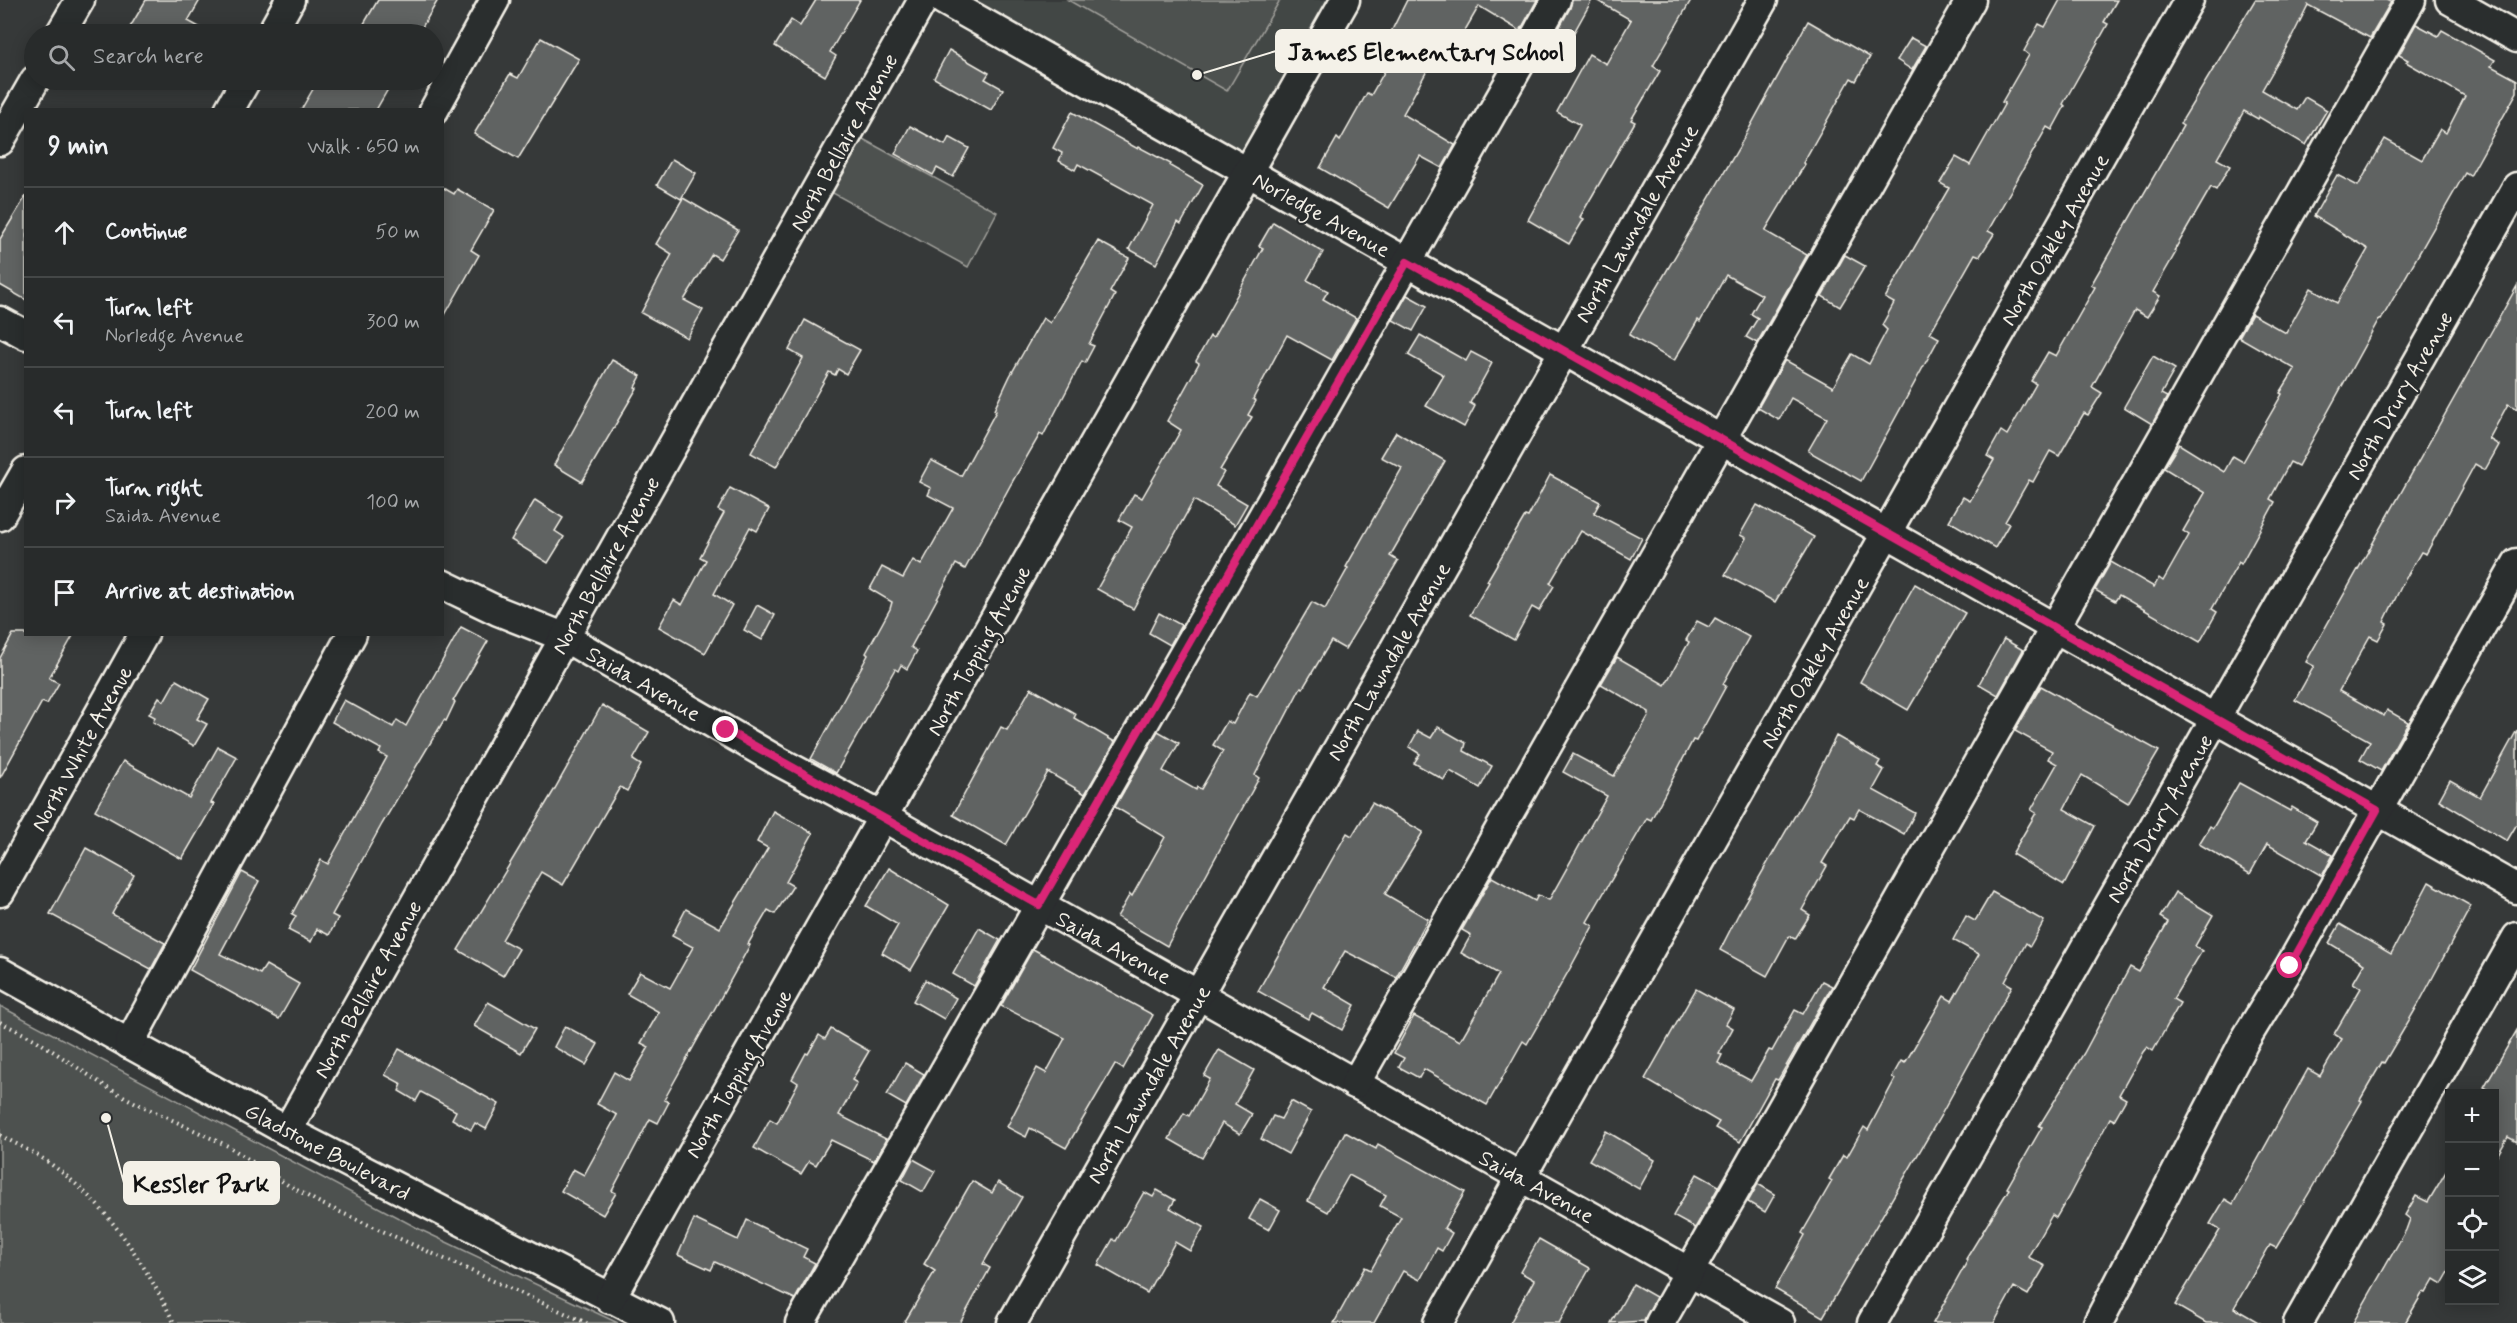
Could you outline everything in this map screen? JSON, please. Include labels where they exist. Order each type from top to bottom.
[{"type":"street","points":[[66,24],[80,0]]},
{"type":"street","points":[[277,24],[290,0]]},
{"type":"street","points":[[435,108],[495,0]]},
{"type":"street","name":"North Bellaire Avenue","points":[[287,1131],[923,0]]},
{"type":"street","name":"Norledge Avenue","points":[[943,0],[2517,889]]},
{"type":"street","name":"North Topping Avenue","points":[[610,1299],[1345,0]]},
{"type":"street","points":[[800,1323],[1556,0]]},
{"type":"street","name":"North Lawndale Avenue","points":[[1012,1323],[1763,0]]},
{"type":"street","points":[[1356,1084],[1971,0]]},
{"type":"street","name":"North Oakley Avenue","points":[[1438,1323],[2189,0]]},
{"type":"street","points":[[1660,1323],[2411,0]]},
{"type":"street","points":[[2450,0],[2517,38]]},
{"type":"street","points":[[0,141],[29,90]]},
{"type":"street","points":[[230,108],[240,90]]},
{"type":"street","name":"North Drury Avenue","points":[[1872,1323],[2517,187]]},
{"type":"street","points":[[0,321],[24,334]]},
{"type":"street","points":[[0,516],[24,474]]},
{"type":"street","points":[[2098,1323],[2245,1040],[2290,966],[2517,563]]},
{"type":"street","name":"Saida Avenue","points":[[444,585],[498,611],[564,637],[787,766],[883,817],[1780,1323]]},
{"type":"street","name":"North White Avenue","points":[[0,892],[143,636]]},
{"type":"street","points":[[129,1044],[351,636]]},
{"type":"street","points":[[2298,1323],[2517,937]]},
{"type":"street","name":"Gladstone Boulevard","points":[[0,972],[287,1131],[660,1323]]},
{"type":"path","points":[[0,1022],[36,1040],[108,1088],[228,1146],[320,1203],[587,1323]]},
{"type":"path","points":[[0,1135],[52,1165],[102,1208],[147,1274],[174,1323]]},
{"type":"shaded area","points":[[977,0],[1328,0],[1241,151]]},
{"type":"shaded area","points":[[1068,0],[1280,0],[1227,91]]},
{"type":"shaded area","points":[[861,138],[997,212],[968,267],[831,192]]},
{"type":"shaded area","points":[[0,1006],[423,1231],[618,1323],[0,1323]]},
{"type":"building","points":[[146,0],[200,0],[188,21],[194,24],[132,24]]},
{"type":"building","points":[[378,0],[438,0],[424,24],[364,24]]},
{"type":"building","points":[[816,0],[860,0],[830,52],[836,56],[825,76],[775,46],[791,20],[800,26]]},
{"type":"building","points":[[1407,0],[1537,0],[1520,31],[1479,6],[1453,51],[1442,44],[1403,114],[1455,145],[1442,168],[1420,156],[1389,208],[1320,168],[1337,138],[1340,141],[1367,93],[1371,95],[1395,53],[1384,46]]},
{"type":"building","points":[[1572,0],[1592,0],[1563,52],[1550,45]]},
{"type":"building","points":[[1596,0],[1691,0],[1653,66],[1660,71],[1631,120],[1635,122],[1580,217],[1584,219],[1569,244],[1528,220],[1580,125],[1557,112],[1589,54],[1606,64],[1631,20]]},
{"type":"building","points":[[2060,0],[2117,0],[2104,22],[2108,24],[2063,104],[2065,106],[2052,130],[2047,127],[1988,231],[1994,234],[1980,256],[1975,254],[1930,333],[1939,338],[1861,481],[1808,451],[1827,418],[1791,398],[1779,420],[1758,408],[1785,360],[1833,387],[1852,354],[1869,364],[1887,330],[1882,325],[1894,303],[1885,298],[1949,188],[1940,183],[1956,157],[1970,165],[2029,55],[2024,51],[2039,24],[2045,27]]},
{"type":"building","points":[[2255,0],[2386,0],[2391,2],[2370,38],[2308,5],[2262,90],[2297,110],[2305,97],[2327,110],[2306,145],[2259,117],[2258,119],[2244,111],[2217,159],[2230,166],[2216,190],[2211,187],[2174,251],[2176,252],[2153,292],[2160,296],[2147,317],[2135,310],[2092,387],[2102,393],[2088,415],[2084,413],[2059,456],[2050,451],[2033,482],[2029,480],[2005,522],[2009,524],[1995,548],[1949,521],[1963,497],[1970,501],[1994,460],[1987,456],[2001,431],[2007,435],[2036,384],[2031,381],[2048,352],[2056,356],[2095,287],[2091,285],[2183,126],[2180,124]]},
{"type":"building","points":[[1808,21],[1870,57],[1856,81],[1851,78],[1803,163],[1805,164],[1765,231],[1807,255],[1757,343],[1746,337],[1758,318],[1751,314],[1762,295],[1726,275],[1700,322],[1698,320],[1674,361],[1629,335],[1738,149]]},
{"type":"building","points":[[2416,24],[2438,36],[2442,30],[2495,60],[2491,66],[2517,80],[2517,92],[2470,176],[2465,173],[2381,320],[2379,319],[2298,466],[2290,462],[2270,499],[2275,502],[2241,564],[2239,562],[2212,609],[2217,612],[2200,642],[2119,595],[2115,601],[2095,590],[2111,562],[2154,587],[2159,578],[2163,581],[2189,535],[2183,531],[2205,493],[2164,468],[2179,444],[2224,472],[2233,456],[2243,462],[2282,394],[2280,393],[2295,369],[2239,337],[2252,314],[2286,333],[2311,288],[2337,303],[2368,249],[2314,216],[2337,175],[2358,186],[2385,139],[2422,160],[2440,129],[2446,133],[2465,96],[2406,62],[2408,60],[2399,55]]},
{"type":"building","points":[[541,38],[579,59],[518,159],[474,134],[510,74],[518,78]]},
{"type":"building","points":[[1911,38],[1926,46],[1912,70],[1897,60]]},
{"type":"building","points":[[949,50],[989,73],[985,79],[1003,89],[991,110],[934,78]]},
{"type":"building","points":[[313,90],[387,90],[377,108],[302,108]]},
{"type":"building","points":[[1072,112],[1138,149],[1139,147],[1171,164],[1170,166],[1203,185],[1181,224],[1178,222],[1156,264],[1129,249],[1153,205],[1078,164],[1075,170],[1059,161],[1062,153],[1053,148]]},
{"type":"building","points":[[910,126],[945,145],[949,137],[969,148],[953,177],[937,168],[933,175],[895,154]]},
{"type":"building","points":[[672,159],[696,173],[681,199],[657,185]]},
{"type":"building","points":[[444,188],[454,194],[457,189],[494,210],[471,250],[479,255],[444,316]]},
{"type":"building","points":[[683,198],[738,230],[720,259],[712,254],[684,300],[703,310],[687,338],[641,313],[672,254],[656,244]]},
{"type":"building","points":[[24,199],[24,299],[0,285],[0,239]]},
{"type":"building","points":[[1273,222],[1323,252],[1307,280],[1328,291],[1323,299],[1356,318],[1332,360],[1287,335],[1253,399],[1256,401],[1248,415],[1252,417],[1220,470],[1224,472],[1216,486],[1247,504],[1235,525],[1194,500],[1133,609],[1097,589],[1132,527],[1119,520],[1134,494],[1142,498],[1181,430],[1167,421],[1199,363],[1196,361],[1210,336],[1213,338],[1263,248],[1259,246]]},
{"type":"building","points":[[1098,241],[1129,258],[1110,292],[1115,295],[1089,344],[1094,346],[1085,363],[1082,361],[1043,436],[1040,434],[965,569],[956,564],[911,647],[917,651],[907,669],[901,665],[898,671],[895,669],[836,773],[811,759],[868,655],[866,653],[890,609],[892,602],[870,589],[882,567],[903,578],[913,560],[921,565],[953,508],[928,495],[931,488],[919,482],[931,460],[961,476],[996,411],[994,410],[1010,376],[1043,318],[1050,323]]},
{"type":"building","points":[[1845,255],[1865,266],[1840,307],[1822,296]]},
{"type":"building","points":[[2517,286],[2517,409],[2508,404],[2489,439],[2499,445],[2485,470],[2475,464],[2426,554],[2421,552],[2402,585],[2384,622],[2387,624],[2378,640],[2370,636],[2339,691],[2384,716],[2387,710],[2408,722],[2381,771],[2360,759],[2370,741],[2295,700],[2314,666],[2306,662]]},
{"type":"building","points":[[1407,295],[1427,306],[1413,331],[1393,320]]},
{"type":"building","points":[[805,320],[860,350],[846,374],[838,369],[835,375],[829,372],[776,467],[751,453],[803,358],[789,350]]},
{"type":"building","points":[[1420,335],[1466,361],[1471,352],[1492,363],[1470,403],[1475,406],[1464,427],[1426,406],[1444,375],[1408,355]]},
{"type":"building","points":[[2153,356],[2175,369],[2161,394],[2167,397],[2152,424],[2124,407]]},
{"type":"building","points":[[612,360],[641,376],[635,387],[637,388],[582,482],[554,465]]},
{"type":"building","points":[[1396,432],[1445,461],[1390,556],[1398,561],[1345,649],[1331,641],[1303,688],[1301,687],[1255,775],[1259,778],[1167,946],[1117,917],[1130,894],[1132,896],[1165,837],[1115,807],[1158,731],[1179,743],[1163,771],[1196,790],[1197,787],[1201,789],[1223,751],[1213,745],[1227,721],[1233,724],[1250,692],[1257,696],[1312,602],[1325,609],[1348,568],[1346,567],[1402,468],[1381,457]]},
{"type":"building","points":[[1550,475],[1600,502],[1594,513],[1642,538],[1631,559],[1581,531],[1550,583],[1554,586],[1539,611],[1532,607],[1514,640],[1470,615],[1489,582],[1487,581],[1525,516],[1528,517]]},
{"type":"building","points":[[730,488],[769,509],[757,531],[750,527],[714,594],[732,605],[705,653],[659,627],[674,600],[682,605],[706,560],[700,557],[724,513],[718,510]]},
{"type":"building","points":[[535,500],[563,518],[555,531],[564,537],[548,563],[511,540]]},
{"type":"building","points":[[1757,505],[1814,537],[1775,602],[1725,575],[1746,538],[1740,535]]},
{"type":"building","points":[[1915,584],[1965,613],[1908,710],[1860,682]]},
{"type":"building","points":[[757,605],[775,615],[762,640],[744,630]]},
{"type":"building","points":[[1159,613],[1181,625],[1170,645],[1149,633]]},
{"type":"building","points":[[1715,618],[1749,637],[1723,684],[1726,686],[1696,741],[1693,740],[1651,820],[1647,818],[1587,922],[1593,926],[1572,965],[1527,1044],[1523,1041],[1487,1105],[1424,1069],[1419,1078],[1399,1067],[1404,1058],[1394,1053],[1414,1016],[1460,1041],[1499,974],[1461,953],[1471,935],[1462,930],[1492,877],[1535,901],[1538,895],[1549,900],[1607,796],[1563,772],[1573,754],[1614,776],[1649,715],[1649,712],[1601,684],[1617,657],[1665,685],[1689,642],[1686,640],[1697,621],[1709,627]]},
{"type":"building","points":[[461,627],[488,641],[453,701],[455,702],[446,721],[444,720],[382,824],[332,915],[338,918],[329,935],[317,929],[311,942],[288,930],[296,916],[292,914],[321,860],[328,864],[387,757],[379,753],[381,749],[332,722],[344,700],[393,727],[397,720],[406,726]]},
{"type":"building","points":[[13,634],[73,636],[49,678],[59,683],[47,704],[42,702],[0,778],[0,658]]},
{"type":"building","points":[[2004,639],[2023,650],[1998,695],[1979,684]]},
{"type":"building","points":[[176,680],[209,699],[197,719],[207,724],[194,746],[153,722],[155,717],[149,714],[159,697],[164,701]]},
{"type":"building","points":[[2041,686],[2159,751],[2128,803],[2082,775],[2064,809],[2095,826],[2064,885],[2012,854],[2036,813],[2031,810],[2057,764],[2048,759],[2052,751],[2015,731]]},
{"type":"building","points":[[1031,688],[1076,714],[1074,718],[1115,742],[1085,794],[1048,772],[1006,845],[953,815],[1001,727],[1007,730]]},
{"type":"building","points":[[602,705],[649,732],[633,760],[641,765],[627,791],[620,787],[563,885],[541,872],[502,940],[519,949],[503,976],[458,950],[553,792]]},
{"type":"building","points":[[1438,727],[1466,743],[1464,751],[1492,766],[1480,788],[1450,771],[1444,780],[1414,763],[1420,754],[1409,747],[1418,731],[1431,738]]},
{"type":"building","points":[[2517,730],[2517,824],[2507,841],[2439,800],[2450,780],[2480,797]]},
{"type":"building","points":[[1836,736],[1880,761],[1877,766],[1884,770],[1873,790],[1915,813],[1904,834],[1859,809],[1854,818],[1850,816],[1822,863],[1827,866],[1802,910],[1810,915],[1795,939],[1789,936],[1767,976],[1720,950],[1742,907],[1808,793]]},
{"type":"building","points":[[218,747],[237,757],[211,803],[214,804],[182,859],[95,810],[123,761],[189,798]]},
{"type":"building","points":[[2239,783],[2290,811],[2292,807],[2317,822],[2306,840],[2333,855],[2322,876],[2267,844],[2250,874],[2199,844],[2210,826],[2213,828]]},
{"type":"building","points":[[1372,803],[1423,832],[1385,894],[1428,919],[1396,977],[1345,951],[1324,987],[1355,1005],[1342,1030],[1312,1013],[1308,1019],[1258,991],[1347,833],[1352,836]]},
{"type":"building","points":[[773,811],[813,833],[786,882],[793,886],[775,914],[768,910],[748,944],[750,945],[664,1100],[669,1102],[658,1123],[650,1119],[612,1191],[616,1193],[603,1215],[561,1191],[573,1169],[584,1175],[617,1115],[597,1104],[614,1072],[629,1081],[649,1047],[641,1043],[659,1012],[627,994],[640,972],[670,988],[693,947],[672,936],[686,909],[720,928],[768,848],[757,842]]},
{"type":"building","points":[[86,848],[134,875],[112,914],[165,943],[151,969],[50,914]]},
{"type":"building","points":[[889,868],[949,905],[911,970],[882,953],[898,925],[866,906]]},
{"type":"building","points":[[242,872],[259,881],[220,954],[260,974],[266,965],[299,984],[279,1019],[190,970]]},
{"type":"building","points":[[2429,882],[2471,906],[2418,1005],[2384,1063],[2382,1062],[2309,1193],[2276,1248],[2270,1245],[2234,1308],[2260,1323],[2206,1323],[2175,1305],[2220,1230],[2210,1224],[2225,1199],[2233,1204],[2308,1069],[2320,1076],[2342,1039],[2334,1034],[2361,988],[2353,983],[2364,964],[2329,943],[2340,924],[2391,954]]},
{"type":"building","points":[[1992,892],[2044,921],[2030,946],[2026,943],[2005,982],[2012,986],[1941,1115],[1823,1317],[1775,1289],[1805,1235],[1802,1233],[1832,1181],[1829,1179],[1843,1155],[1847,1157],[1864,1127],[1868,1130],[1895,1079],[1892,1077],[1901,1061],[1905,1063],[1944,996],[1952,1001],[1979,954],[1953,940],[1966,916],[1975,921]]},
{"type":"building","points":[[2175,892],[2213,915],[2195,946],[2202,951],[2173,999],[2180,1003],[2153,1051],[2147,1047],[2143,1052],[2119,1095],[2126,1099],[2114,1120],[2110,1118],[2069,1196],[2056,1218],[2052,1215],[2028,1257],[2045,1266],[2028,1295],[2014,1287],[1994,1323],[1933,1323],[1968,1260],[1966,1259],[2009,1189],[2007,1188],[2042,1127],[2039,1126],[2084,1053],[2130,967],[2139,972],[2168,922],[2160,917]]},
{"type":"building","points":[[979,928],[1000,940],[974,986],[953,974]]},
{"type":"building","points":[[1033,949],[1153,1015],[1123,1069],[1115,1064],[1066,1148],[1030,1128],[1026,1137],[1007,1127],[1037,1068],[1046,1073],[1065,1038],[1001,1006]]},
{"type":"building","points":[[925,980],[956,998],[944,1019],[913,1001]]},
{"type":"building","points":[[1822,981],[1832,986],[1778,1080],[1775,1079],[1740,1142],[1715,1128],[1719,1122],[1645,1079],[1696,989],[1734,1010],[1726,1024],[1733,1028],[1719,1054],[1722,1055],[1718,1063],[1751,1081],[1769,1050],[1772,1051],[1795,1010],[1803,1014]]},
{"type":"building","points":[[488,1002],[535,1029],[521,1053],[474,1026]]},
{"type":"building","points":[[565,1026],[598,1044],[586,1065],[554,1047]]},
{"type":"building","points":[[831,1029],[869,1051],[852,1080],[857,1083],[839,1115],[886,1139],[874,1161],[831,1140],[816,1165],[809,1161],[801,1174],[754,1148],[770,1119],[777,1123],[798,1083],[792,1079],[806,1053],[808,1054],[819,1035],[825,1039]]},
{"type":"building","points":[[2517,1030],[2517,1142],[2508,1137],[2499,1152],[2499,1089],[2484,1087]]},
{"type":"building","points":[[399,1049],[499,1104],[486,1129],[475,1123],[471,1130],[452,1119],[456,1111],[421,1092],[416,1101],[399,1091],[402,1084],[385,1075]]},
{"type":"building","points":[[1219,1050],[1254,1070],[1235,1104],[1252,1114],[1240,1134],[1222,1123],[1202,1158],[1169,1139],[1184,1113],[1189,1116],[1210,1079],[1204,1076]]},
{"type":"building","points":[[905,1063],[924,1074],[906,1106],[887,1095]]},
{"type":"building","points":[[1291,1101],[1311,1112],[1288,1154],[1261,1139],[1273,1116],[1281,1119]]},
{"type":"building","points":[[1606,1131],[1655,1160],[1639,1189],[1589,1160]]},
{"type":"building","points":[[1345,1132],[1376,1149],[1378,1144],[1465,1192],[1444,1228],[1452,1233],[1442,1251],[1437,1248],[1420,1280],[1403,1271],[1374,1323],[1334,1323],[1365,1267],[1371,1270],[1401,1217],[1380,1206],[1386,1195],[1349,1175],[1328,1212],[1308,1201]]},
{"type":"building","points":[[913,1159],[935,1171],[923,1192],[902,1180]]},
{"type":"building","points":[[2445,1173],[2445,1279],[2442,1284],[2434,1279],[2426,1293],[2423,1292],[2405,1323],[2353,1323],[2406,1230],[2410,1219],[2405,1215],[2416,1196],[2428,1202]]},
{"type":"building","points":[[1697,1174],[1719,1186],[1695,1228],[1673,1216]]},
{"type":"building","points":[[972,1181],[992,1193],[998,1182],[1022,1197],[983,1264],[990,1268],[960,1323],[904,1323],[935,1271],[924,1264]]},
{"type":"building","points":[[1758,1184],[1775,1194],[1765,1212],[1748,1202]]},
{"type":"building","points":[[1157,1190],[1175,1200],[1170,1208],[1204,1227],[1190,1251],[1175,1242],[1147,1293],[1098,1265],[1113,1239],[1116,1241],[1144,1192],[1153,1197]]},
{"type":"building","points":[[1260,1199],[1280,1210],[1269,1230],[1249,1219]]},
{"type":"building","points":[[694,1219],[738,1240],[747,1220],[807,1249],[803,1257],[815,1263],[795,1299],[715,1262],[711,1270],[678,1255]]},
{"type":"building","points":[[1539,1239],[1590,1268],[1559,1323],[1510,1323],[1534,1280],[1520,1272]]},
{"type":"building","points":[[1633,1284],[1656,1297],[1644,1321],[1611,1323]]},
{"type":"place","name":"James Elementary School","points":[[1197,75]]},
{"type":"place","name":"Kessler Park","points":[[106,1118]]},
{"type":"route","points":[[726,730],[1039,905],[1407,262],[2377,810],[2290,966]]}]
